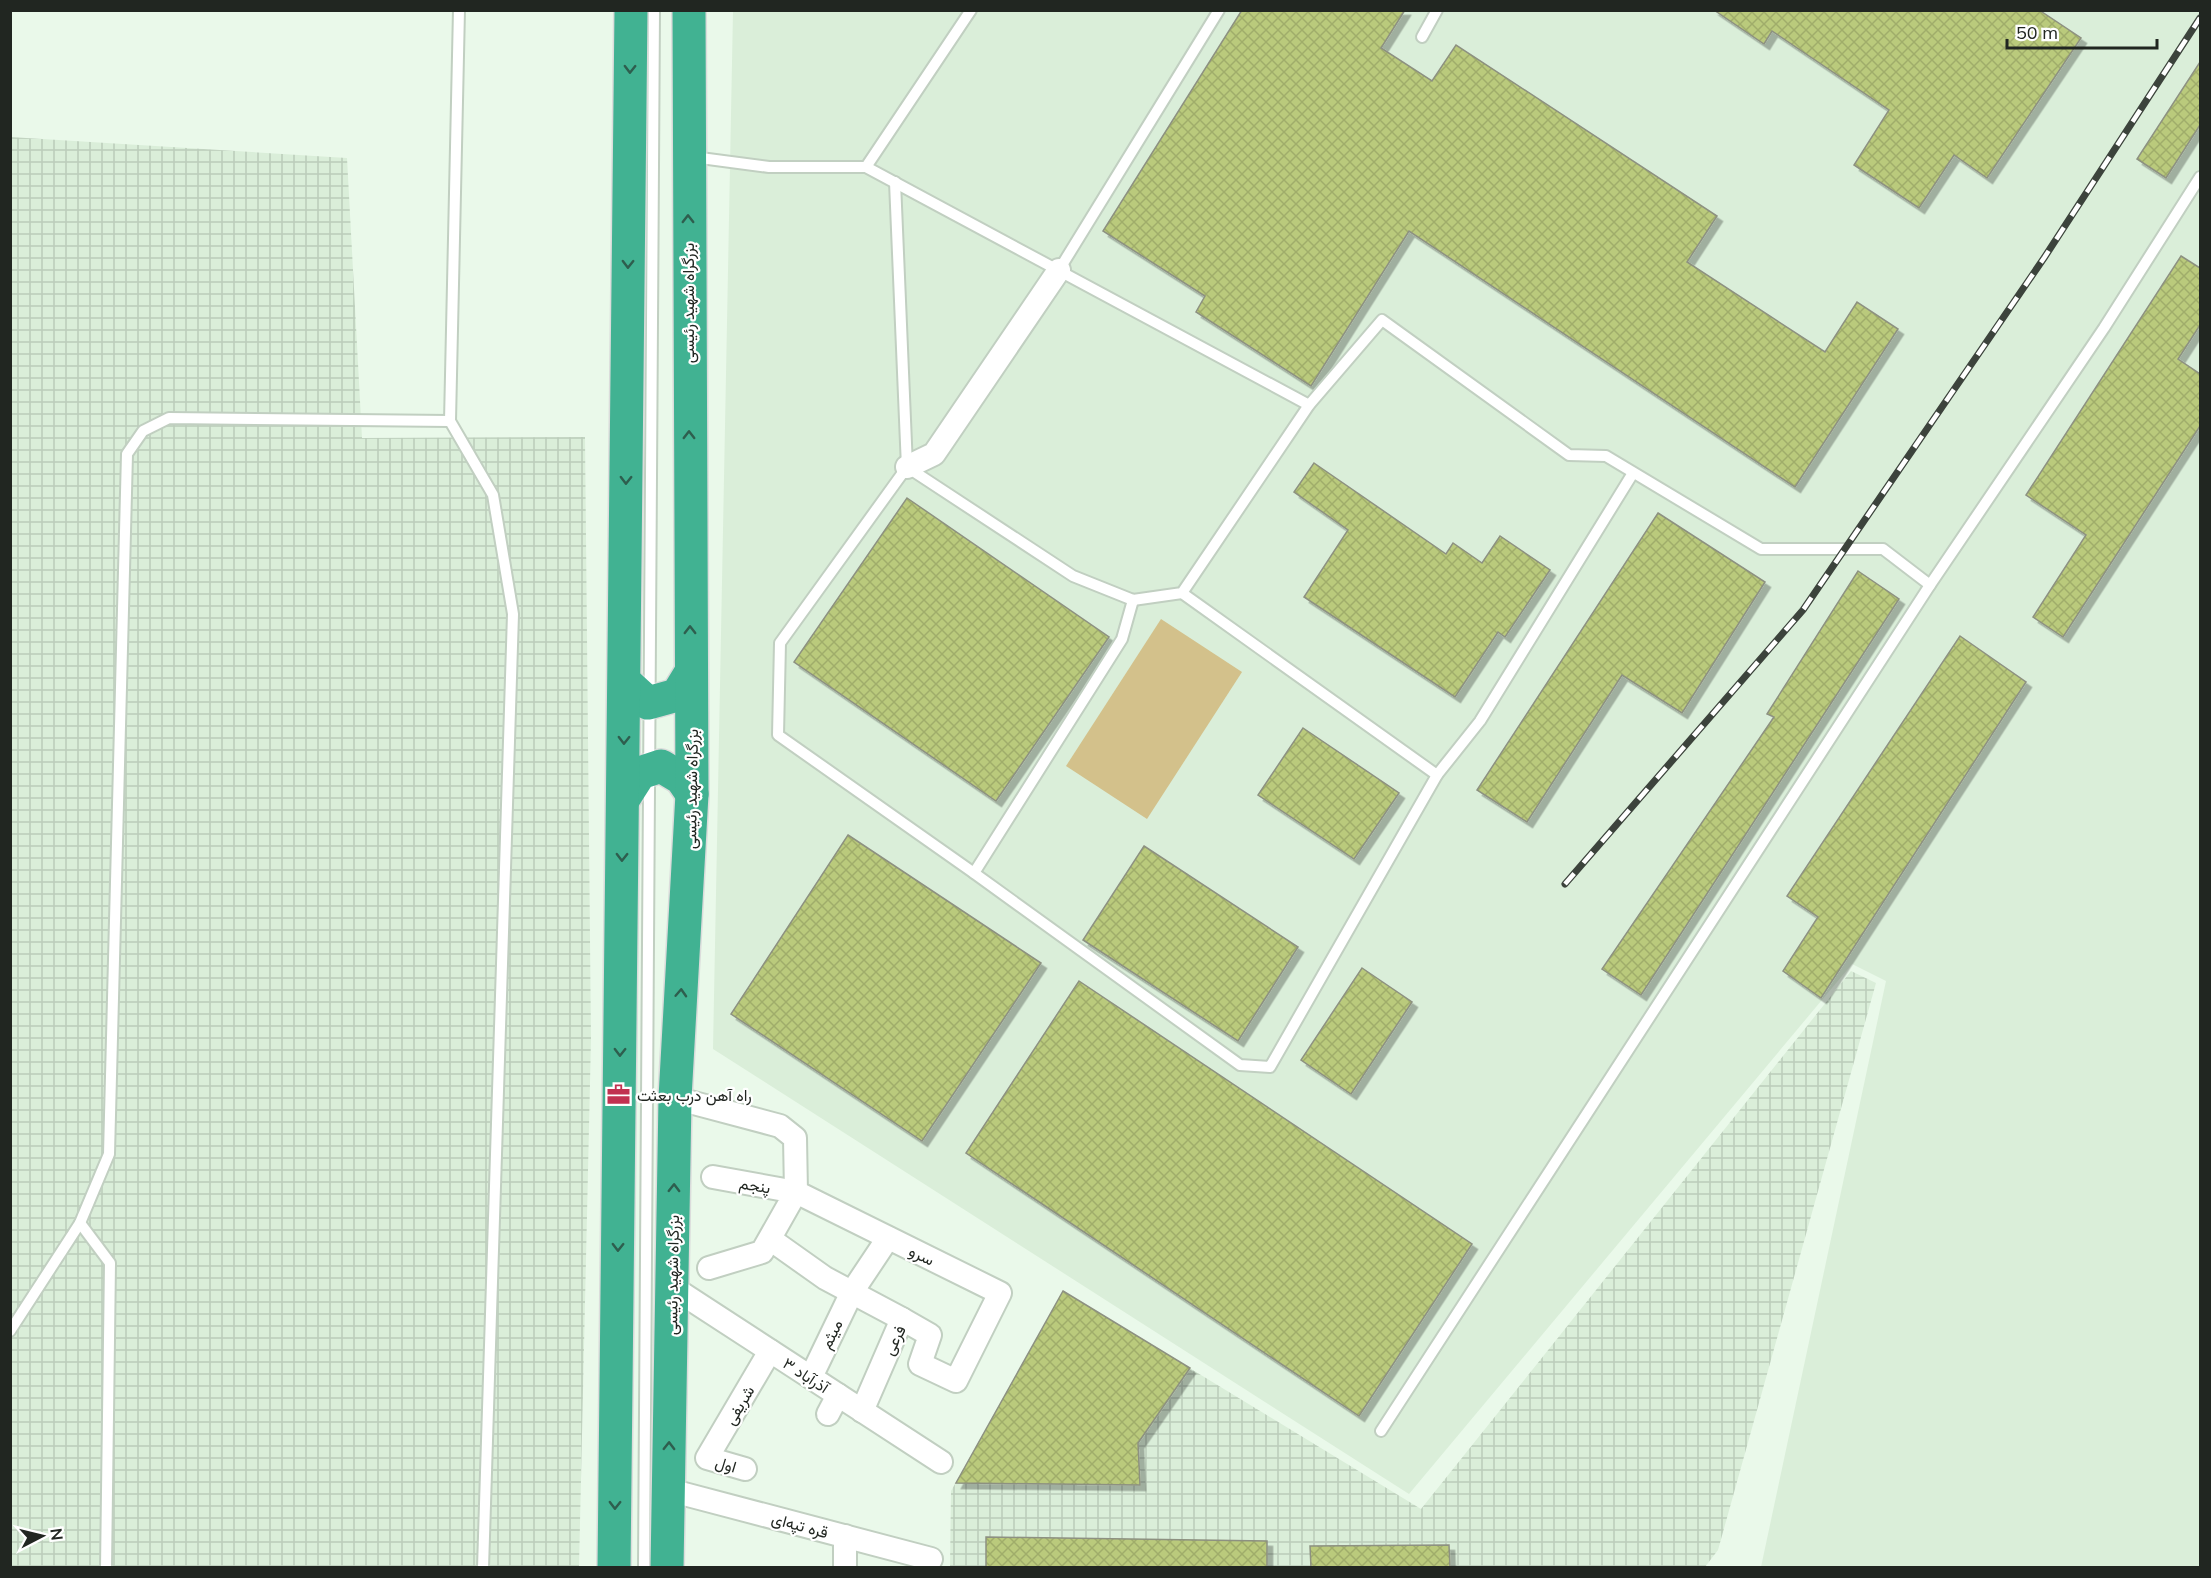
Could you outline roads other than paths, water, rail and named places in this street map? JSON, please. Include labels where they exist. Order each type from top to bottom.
[{"type":"highway","points":[[614,1568],[631,10]]},
{"type":"highway","name":"بزرگراه شهید رئیسی","points":[[667,1568],[675,1098],[692,794],[687,156],[689,10]]},
{"type":"highway","points":[[625,682],[648,703],[677,695],[691,672]]},
{"type":"highway","points":[[624,798],[640,773],[661,766],[681,778],[692,794]]},
{"type":"street","points":[[907,466],[934,454],[1059,270]]},
{"type":"street","points":[[675,1098],[780,1126],[795,1138],[796,1192],[762,1252],[709,1268]]},
{"type":"street","name":"پنجم","points":[[713,1177],[796,1192],[845,1217]]},
{"type":"street","name":"سرو","points":[[845,1217],[1000,1293]]},
{"type":"street","name":"میثم","points":[[811,1377],[852,1292],[888,1238]]},
{"type":"street","points":[[770,1239],[798,1262],[902,1318]]},
{"type":"street","name":"۳ آذرآباد","points":[[672,1287],[811,1377],[833,1404],[862,1411],[941,1462]]},
{"type":"street","name":"فرعی","points":[[862,1411],[902,1318],[930,1335],[920,1364],[956,1381],[1000,1293]]},
{"type":"street","name":"شریفی","points":[[707,1458],[770,1351]]},
{"type":"street","name":"اول","points":[[707,1458],[745,1469]]},
{"type":"street","name":"قره تپه‌ای","points":[[669,1490],[931,1559]]},
{"type":"street","points":[[844,1536],[845,1568]]},
{"type":"lane","points":[[459,10],[450,421],[493,495],[513,614],[483,1568]]},
{"type":"lane","points":[[644,1568],[654,10]]},
{"type":"lane","points":[[866,166],[971,10]]},
{"type":"lane","points":[[1059,270],[1219,10]]},
{"type":"lane","points":[[1422,37],[1437,10]]},
{"type":"lane","points":[[687,156],[769,167],[866,166],[1309,405]]},
{"type":"lane","points":[[1381,1431],[1930,585],[2104,328],[2200,177]]},
{"type":"lane","points":[[895,182],[907,466],[780,643],[778,735],[1240,1065],[1270,1067],[1437,775],[1480,721],[1633,472]]},
{"type":"lane","points":[[1182,592],[1309,405],[1382,320],[1569,455],[1606,456],[1761,549],[1883,549],[1930,585]]},
{"type":"lane","points":[[10,1331],[80,1223],[109,1154],[127,454],[143,431],[169,418],[450,421]]},
{"type":"lane","points":[[907,466],[1073,576],[1133,600],[1182,592],[1437,775]]},
{"type":"lane","points":[[974,873],[1122,639],[1133,600]]},
{"type":"lane","points":[[80,1223],[110,1263],[106,1568]]},
{"type":"railway","points":[[1565,884],[1803,610],[2044,258],[2200,18]]},
{"type":"place","name":"راه آهن درب بعثت","points":[[619,1095]]}]
